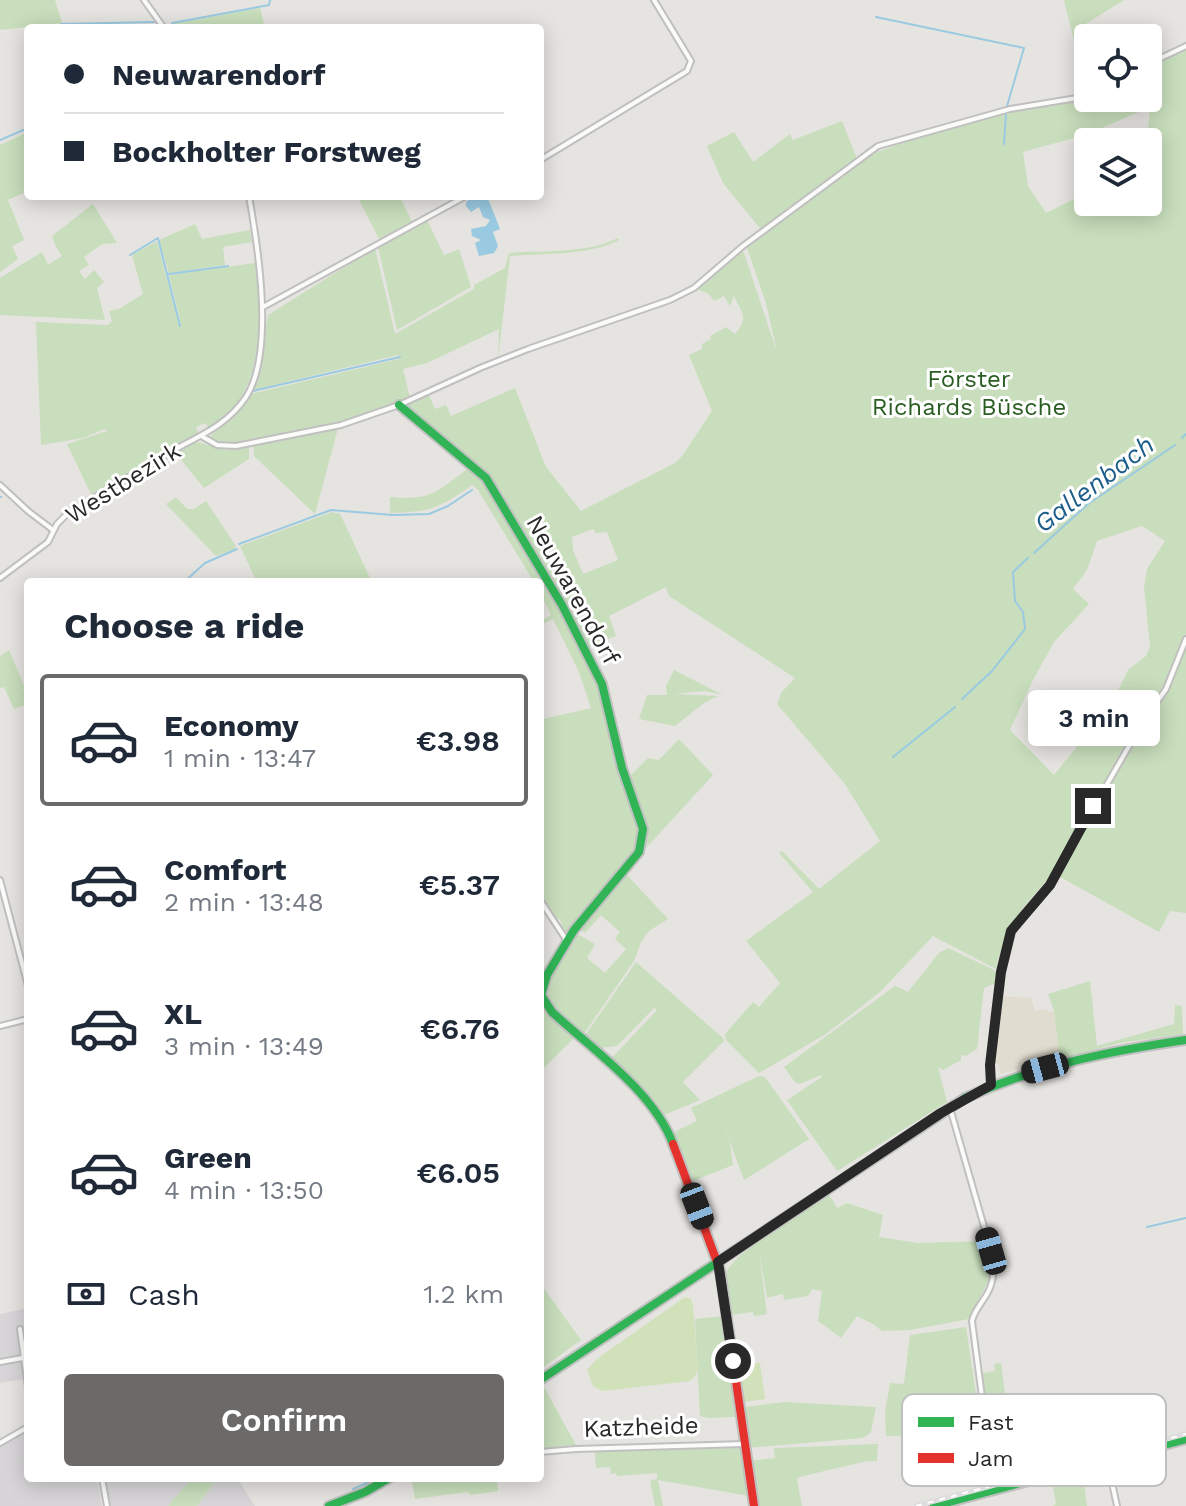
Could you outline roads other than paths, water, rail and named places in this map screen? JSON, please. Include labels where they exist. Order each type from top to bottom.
[{"type":"street","points":[[144,0],[161,24]]},
{"type":"street","points":[[544,158],[687,71],[691,61],[657,1]]},
{"type":"street","points":[[1162,57],[1186,46]]},
{"type":"street","points":[[203,437],[217,445],[236,446],[341,425],[399,405],[480,368],[670,300],[694,288],[743,246],[878,146],[996,112],[1074,99]]},
{"type":"street","points":[[250,200],[263,307],[459,200]]},
{"type":"street","name":"Westbezirk","points":[[0,578],[48,542],[63,516],[183,445],[203,437],[233,413],[250,389],[257,369],[263,307]]},
{"type":"street","name":"Neuwarendorf","points":[[399,405],[486,478],[562,605],[602,684],[613,736],[643,829],[639,852],[567,941],[544,985]]},
{"type":"street","points":[[0,485],[54,531]]},
{"type":"street","points":[[991,1085],[990,1065],[1001,972],[1011,931],[1050,885],[1084,820],[1166,689],[1186,639]]},
{"type":"street","points":[[0,880],[24,971]]},
{"type":"street","points":[[544,906],[567,941]]},
{"type":"street","points":[[544,912],[548,911]]},
{"type":"street","name":"Neuwarendorf","points":[[544,1000],[552,1012],[639,1090],[659,1113],[669,1132],[718,1262],[754,1506]]},
{"type":"street","points":[[0,1026],[24,1020]]},
{"type":"street","points":[[544,1377],[949,1108],[991,1085],[1100,1055],[1186,1040]]},
{"type":"street","points":[[949,1108],[991,1251],[993,1268],[992,1284],[975,1310],[972,1321],[981,1394]]},
{"type":"street","points":[[20,1329],[24,1348]]},
{"type":"street","points":[[0,1362],[24,1358]]},
{"type":"street","points":[[0,1443],[24,1429]]},
{"type":"street","points":[[1166,1444],[1186,1439]]},
{"type":"street","name":"Katzheide","points":[[544,1452],[744,1444]]},
{"type":"street","points":[[103,1482],[107,1506]]},
{"type":"street","points":[[329,1506],[376,1482]]},
{"type":"street","points":[[983,1486],[983,1493]]},
{"type":"street","points":[[934,1506],[1009,1486]]},
{"type":"street","points":[[1113,1486],[1117,1506]]},
{"type":"water","points":[[489,200],[500,229],[493,232],[498,246],[494,253],[479,256],[475,243],[481,240],[472,236],[471,229],[486,226],[490,220],[483,217],[479,207],[471,212],[466,202]]},
{"type":"waterway","points":[[172,23],[269,5],[270,0]]},
{"type":"waterway","points":[[876,17],[1024,48],[1007,106]]},
{"type":"waterway","points":[[61,24],[154,22]]},
{"type":"waterway","points":[[1004,144],[1006,113]]},
{"type":"waterway","points":[[0,140],[24,130]]},
{"type":"waterway","points":[[130,255],[158,238],[180,326]]},
{"type":"waterway","points":[[169,274],[228,266]]},
{"type":"waterway","points":[[253,391],[400,357]]},
{"type":"waterway","name":"Gallenbach","points":[[1182,438],[1186,434]]},
{"type":"waterway","name":"Gallenbach","points":[[1034,553],[1088,504],[1175,445]]},
{"type":"waterway","points":[[239,544],[331,510],[393,515],[429,514],[472,490]]},
{"type":"waterway","points":[[188,578],[205,563],[237,549]]},
{"type":"waterway","name":"Gallenbach","points":[[962,699],[992,671],[1025,629],[1023,612],[1015,601],[1013,572],[1028,558]]},
{"type":"waterway","name":"Gallenbach","points":[[893,757],[955,707]]},
{"type":"waterway","points":[[1147,1227],[1186,1218]]},
{"type":"waterway","points":[[353,1489],[369,1482]]},
{"type":"railway","points":[[1166,1439],[1186,1434]]},
{"type":"railway","points":[[916,1506],[991,1486]]},
{"type":"park label","name":"Förster Richards Büsche","points":[[969,393]]}]
